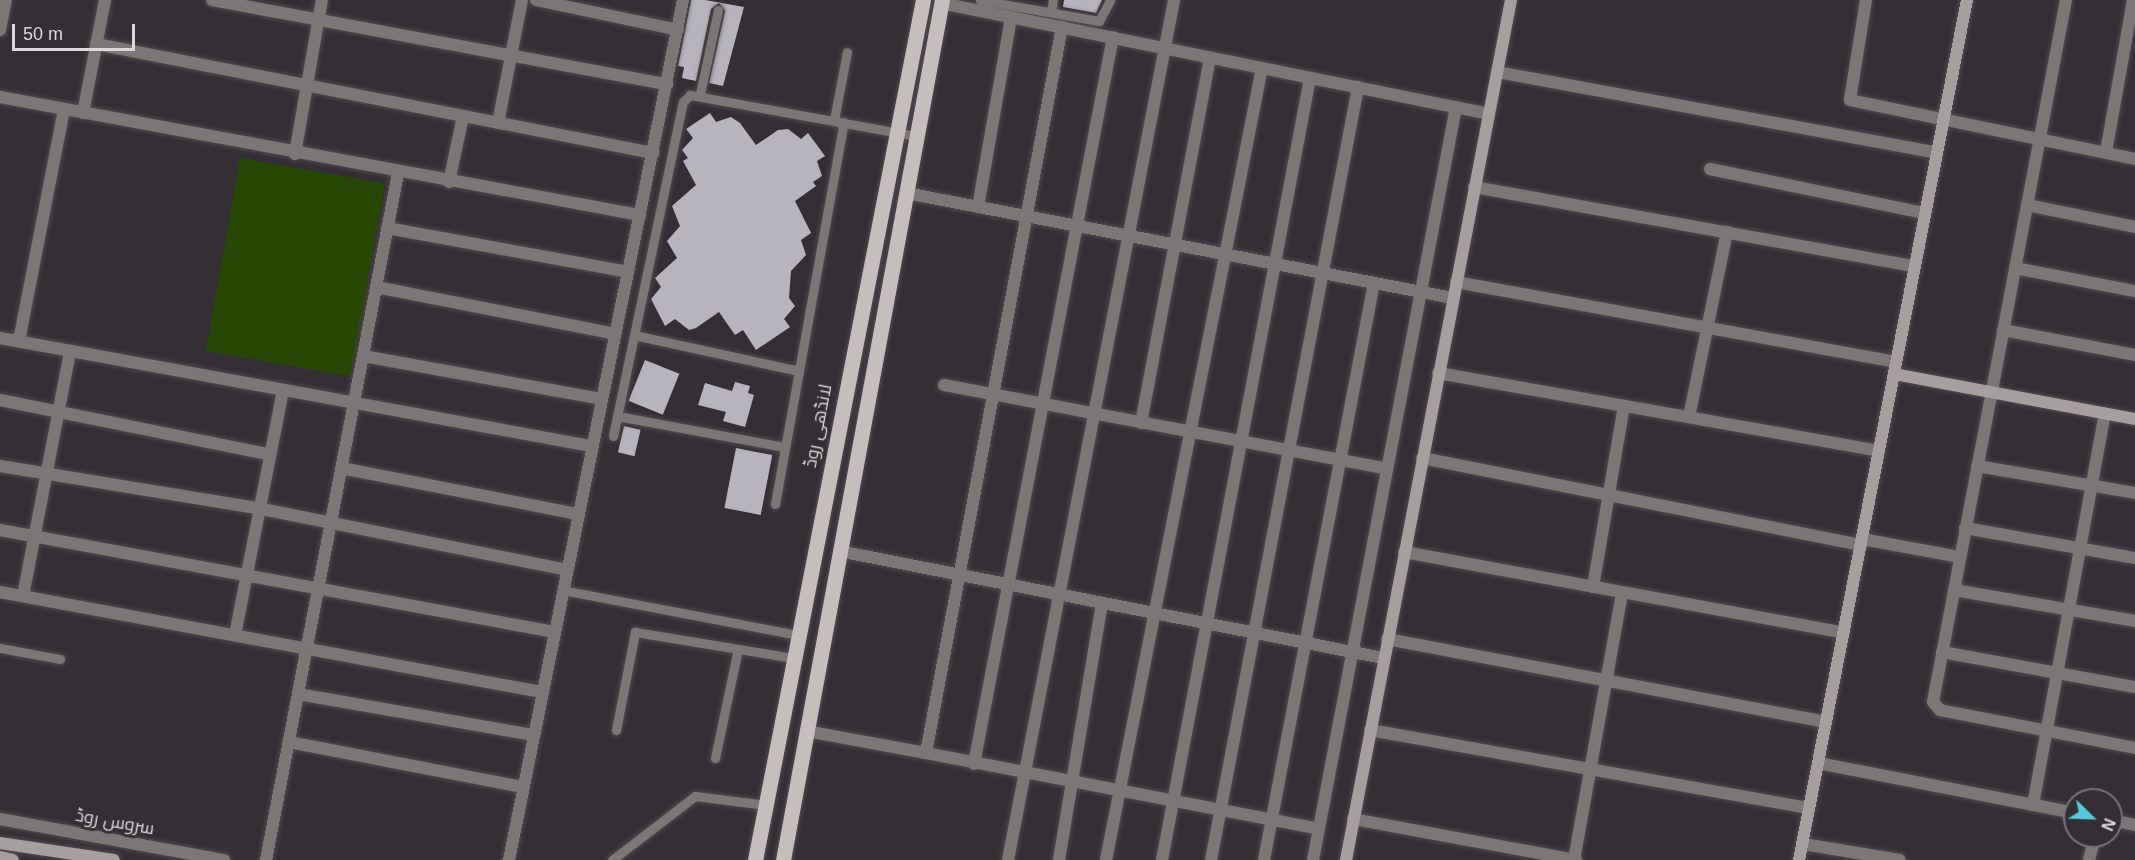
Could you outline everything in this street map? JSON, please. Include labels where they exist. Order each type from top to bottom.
[{"type":"main road","name":"لانڈھی روڈ","points":[[755,860],[797,635],[923,0]]},
{"type":"main road","points":[[783,860],[942,2]]},
{"type":"street","points":[[0,28],[6,0]]},
{"type":"street","points":[[83,113],[105,0]]},
{"type":"street","points":[[212,0],[510,53],[667,84]]},
{"type":"street","points":[[295,154],[304,83],[322,0]]},
{"type":"street","points":[[498,123],[522,0]]},
{"type":"street","points":[[536,0],[678,30]]},
{"type":"street","points":[[509,860],[532,735],[683,0]]},
{"type":"street","points":[[1008,860],[1174,0]]},
{"type":"street","points":[[1346,860],[1511,0]]},
{"type":"street","points":[[1866,0],[1850,100],[2135,159]]},
{"type":"street","points":[[1799,860],[1967,0]]},
{"type":"street","points":[[2066,0],[1942,652],[1936,708],[2135,748]]},
{"type":"street","points":[[2106,152],[2133,0]]},
{"type":"street","points":[[942,2],[978,3],[1011,17],[1489,114]]},
{"type":"street","points":[[978,207],[1011,17]]},
{"type":"street","points":[[926,753],[1062,27]]},
{"type":"street","points":[[974,764],[1113,38]]},
{"type":"street","points":[[96,44],[652,153]]},
{"type":"street","points":[[1141,423],[1210,57]]},
{"type":"street","points":[[1106,860],[1262,68]]},
{"type":"street","points":[[1497,72],[1937,153]]},
{"type":"street","points":[[1162,860],[1243,442],[1310,78]]},
{"type":"street","points":[[1211,860],[1358,87]]},
{"type":"street","points":[[0,97],[398,173],[640,215]]},
{"type":"street","points":[[1313,860],[1456,107]]},
{"type":"street","points":[[19,341],[64,109]]},
{"type":"street","points":[[449,182],[463,116]]},
{"type":"street","points":[[1710,169],[1925,213]]},
{"type":"street","points":[[266,860],[398,173]]},
{"type":"street","points":[[1474,188],[1915,266]]},
{"type":"street","points":[[906,193],[1453,298]]},
{"type":"street","points":[[2027,205],[2135,227]]},
{"type":"street","points":[[387,228],[628,273]]},
{"type":"street","points":[[1689,417],[1727,232]]},
{"type":"street","points":[[2014,268],[2135,291]]},
{"type":"street","points":[[1456,282],[1707,328],[1895,368],[1990,393],[2135,419]]},
{"type":"street","points":[[1264,860],[1374,283]]},
{"type":"street","points":[[376,287],[615,334]]},
{"type":"street","points":[[2003,330],[2135,355]]},
{"type":"street","points":[[0,338],[591,446]]},
{"type":"street","points":[[23,596],[43,474],[59,411],[70,351]]},
{"type":"street","points":[[363,356],[601,399]]},
{"type":"street","points":[[1438,373],[1879,451]]},
{"type":"street","points":[[944,385],[1387,469]]},
{"type":"street","points":[[235,635],[267,454],[283,390]]},
{"type":"street","points":[[0,400],[267,454]]},
{"type":"street","points":[[1593,587],[1624,406]]},
{"type":"street","points":[[2033,805],[2105,414]]},
{"type":"street","points":[[1422,458],[1861,542],[1960,557]]},
{"type":"street","points":[[0,466],[257,508],[566,570]]},
{"type":"street","points":[[1977,466],[2135,493]]},
{"type":"street","points":[[341,468],[577,514]]},
{"type":"street","points":[[1965,528],[2135,558]]},
{"type":"street","points":[[0,530],[244,577],[554,632]]},
{"type":"street","points":[[839,551],[1383,658]]},
{"type":"street","points":[[1404,552],[1844,633]]},
{"type":"street","points":[[1954,590],[2135,621]]},
{"type":"street","points":[[0,592],[541,692]]},
{"type":"street","points":[[1353,819],[1574,860],[1622,592]]},
{"type":"street","points":[[1059,860],[1074,784],[1102,603]]},
{"type":"street","points":[[1387,639],[1826,722]]},
{"type":"street","points":[[1942,652],[2135,687]]},
{"type":"street","points":[[298,694],[532,735]]},
{"type":"street","points":[[1370,730],[1809,808]]},
{"type":"street","points":[[806,731],[926,753],[1024,776],[1221,807],[1319,829]]},
{"type":"street","points":[[289,742],[522,787]]},
{"type":"street","points":[[1818,763],[2063,811]]},
{"type":"street","name":"سروس روڈ","points":[[0,819],[224,860]]},
{"type":"street","points":[[0,843],[114,860]]},
{"type":"street","points":[[1803,844],[1900,860]]},
{"type":"street","points":[[0,857],[13,860]]},
{"type":"lane","points":[[1051,12],[1053,0]]},
{"type":"lane","points":[[978,3],[1100,21],[1110,0]]},
{"type":"lane","points":[[700,94],[718,10]]},
{"type":"lane","points":[[775,504],[839,121],[847,52]]},
{"type":"lane","points":[[613,436],[683,102],[700,94],[916,136]]},
{"type":"lane","points":[[634,335],[799,371]]},
{"type":"lane","points":[[617,416],[785,447]]},
{"type":"lane","points":[[562,590],[797,635]]},
{"type":"lane","points":[[616,730],[635,632],[793,658]]},
{"type":"lane","points":[[0,648],[60,659]]},
{"type":"lane","points":[[715,758],[738,649]]},
{"type":"lane","points":[[612,860],[695,796],[766,805]]},
{"type":"green space","points":[[240,158],[385,184],[351,377],[206,351]]},
{"type":"building","points":[[691,0],[705,0],[744,7],[723,86],[709,83],[725,11],[719,3],[711,9],[696,81],[682,78],[684,67],[678,66]]},
{"type":"building","points":[[1064,0],[1102,0],[1096,13],[1063,7]]},
{"type":"building","points":[[710,113],[716,122],[731,117],[740,123],[756,145],[778,130],[788,129],[801,139],[808,133],[825,156],[817,161],[822,176],[813,182],[816,186],[795,201],[811,233],[801,240],[806,255],[791,271],[789,298],[795,306],[784,319],[790,327],[756,350],[743,330],[735,335],[719,312],[696,328],[689,330],[675,319],[665,326],[651,299],[661,287],[655,278],[677,258],[667,241],[680,226],[672,206],[696,185],[683,161],[688,158],[682,150],[693,138],[686,129]]},
{"type":"building","points":[[645,360],[679,374],[663,415],[629,401]]},
{"type":"building","points":[[735,382],[750,386],[748,393],[754,395],[745,427],[723,421],[726,412],[698,405],[705,383],[732,391]]},
{"type":"building","points":[[624,426],[641,430],[634,456],[618,452]]},
{"type":"building","points":[[736,448],[772,455],[761,515],[724,508]]}]
